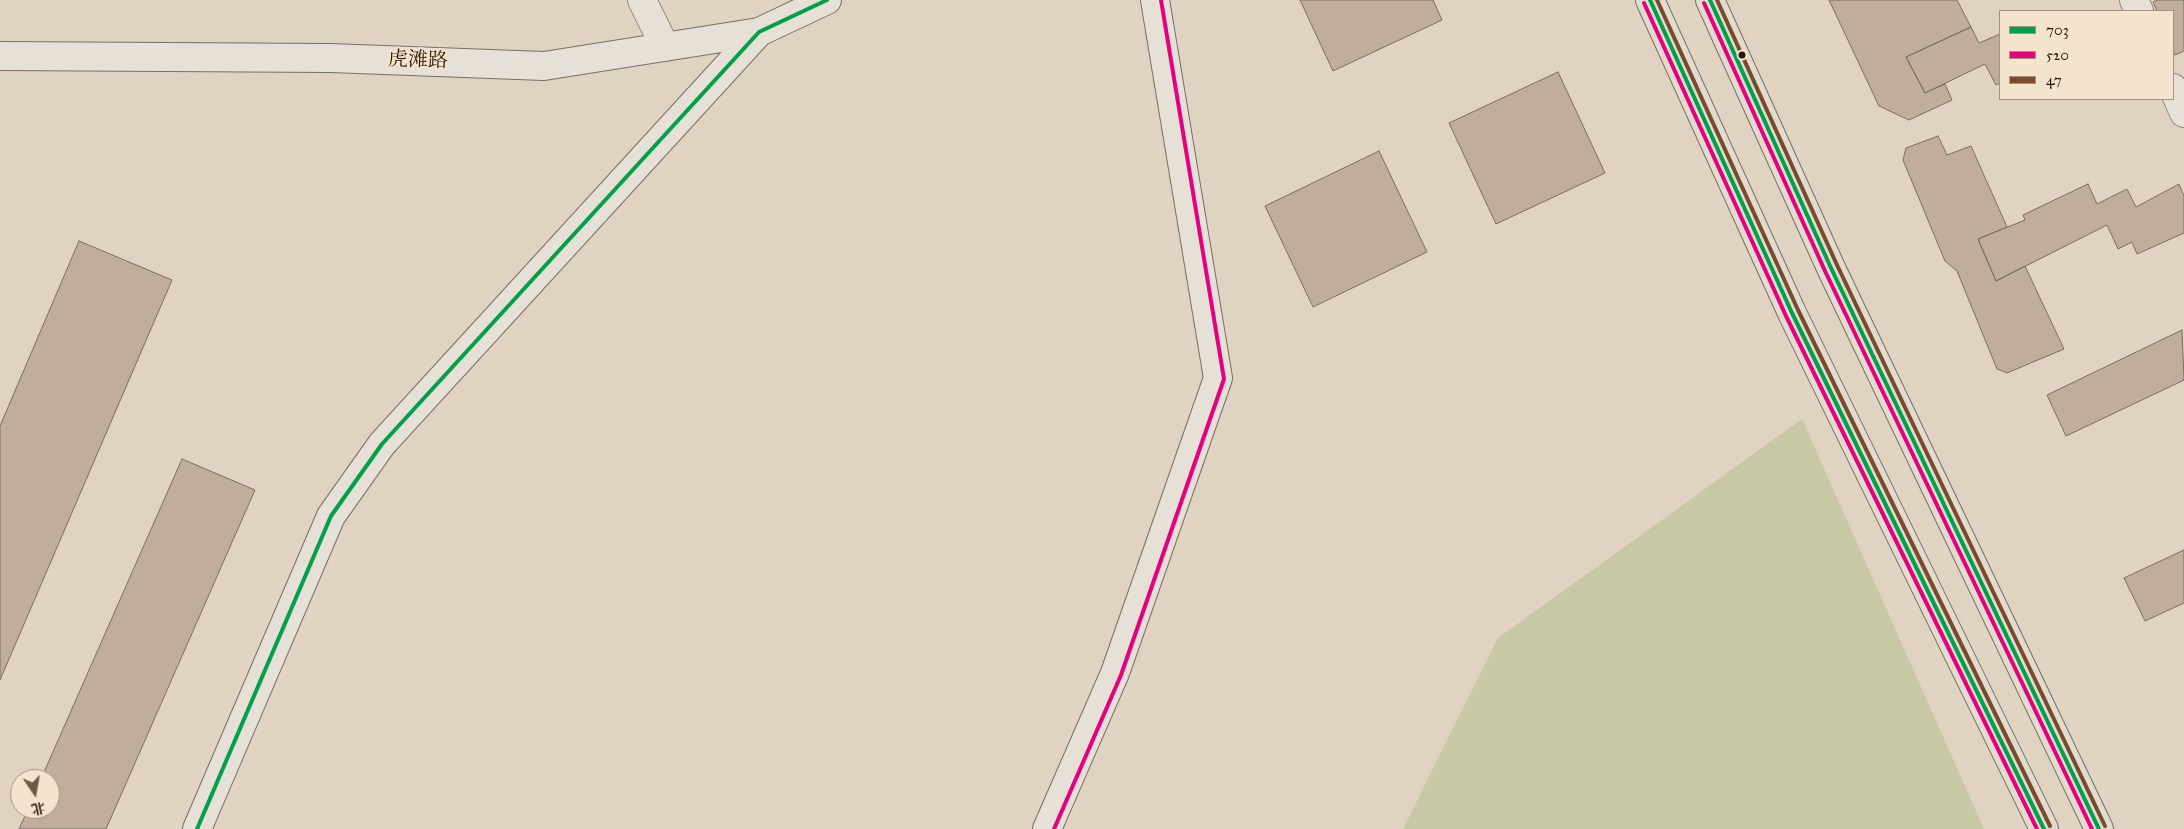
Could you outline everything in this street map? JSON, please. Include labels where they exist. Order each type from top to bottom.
[{"type":"main road","points":[[1650,0],[1792,313],[2044,829]]},
{"type":"main road","points":[[1710,0],[1831,268],[2099,829]]},
{"type":"street","points":[[642,0],[665,46]]},
{"type":"street","name":"虎滩路","points":[[0,56],[330,58],[544,66],[759,32],[827,0]]},
{"type":"street","points":[[1047,829],[1115,672],[1218,378],[1155,0]]},
{"type":"street","points":[[197,829],[327,524],[336,508],[382,444],[759,32]]},
{"type":"street","points":[[2174,90],[2184,113]]},
{"type":"green space","points":[[1802,419],[1984,829],[1403,829],[1498,638]]},
{"type":"building","points":[[1300,0],[1433,0],[1442,20],[1333,71]]},
{"type":"building","points":[[1829,0],[1957,0],[1971,27],[1906,57],[1925,93],[1945,84],[1952,100],[1909,120],[1879,106]]},
{"type":"building","points":[[2157,0],[2184,0],[2184,51],[2175,55],[2174,52],[2174,10],[2157,10],[2153,2]]},
{"type":"building","points":[[1971,27],[1979,43],[1999,34],[1999,84],[1996,85],[1985,64],[1925,93],[1906,57]]},
{"type":"building","points":[[1558,72],[1605,173],[1496,224],[1449,123]]},
{"type":"building","points":[[1938,136],[1947,155],[1971,146],[2007,227],[1978,239],[1996,281],[2025,266],[2064,349],[2007,373],[1997,369],[1957,271],[1945,261],[1903,160],[1906,148]]},
{"type":"building","points":[[1379,151],[1427,252],[1313,307],[1265,206]]},
{"type":"building","points":[[2088,184],[2097,204],[2127,189],[2136,207],[2179,184],[2184,196],[2184,233],[2137,254],[2132,242],[2118,249],[2107,225],[1996,281],[1978,239],[2025,220],[2023,215]]},
{"type":"building","points":[[79,241],[172,280],[0,680],[0,426]]},
{"type":"building","points":[[2182,330],[2184,380],[2066,436],[2047,395]]},
{"type":"building","points":[[182,459],[255,490],[106,829],[19,829],[24,819],[60,819],[60,769],[45,769]]},
{"type":"building","points":[[2184,550],[2184,603],[2145,621],[2124,578]]},
{"type":"transit line","name":"703","points":[[197,829],[331,516],[382,444],[759,32],[827,0]]},
{"type":"transit line","name":"520","points":[[1054,829],[1121,675],[1224,379],[1161,0]]},
{"type":"transit line","name":"703","points":[[1650,0],[1792,313],[2044,829]]},
{"type":"transit line","name":"47","points":[[1657,0],[1798,310],[2050,826]]},
{"type":"transit line","name":"703","points":[[1710,0],[1831,268],[2099,829]]},
{"type":"transit line","name":"47","points":[[1717,0],[1837,265],[2105,826]]},
{"type":"transit line","name":"520","points":[[1644,3],[1786,316],[2037,829]]},
{"type":"transit line","name":"520","points":[[1704,3],[1825,271],[2092,829]]}]
